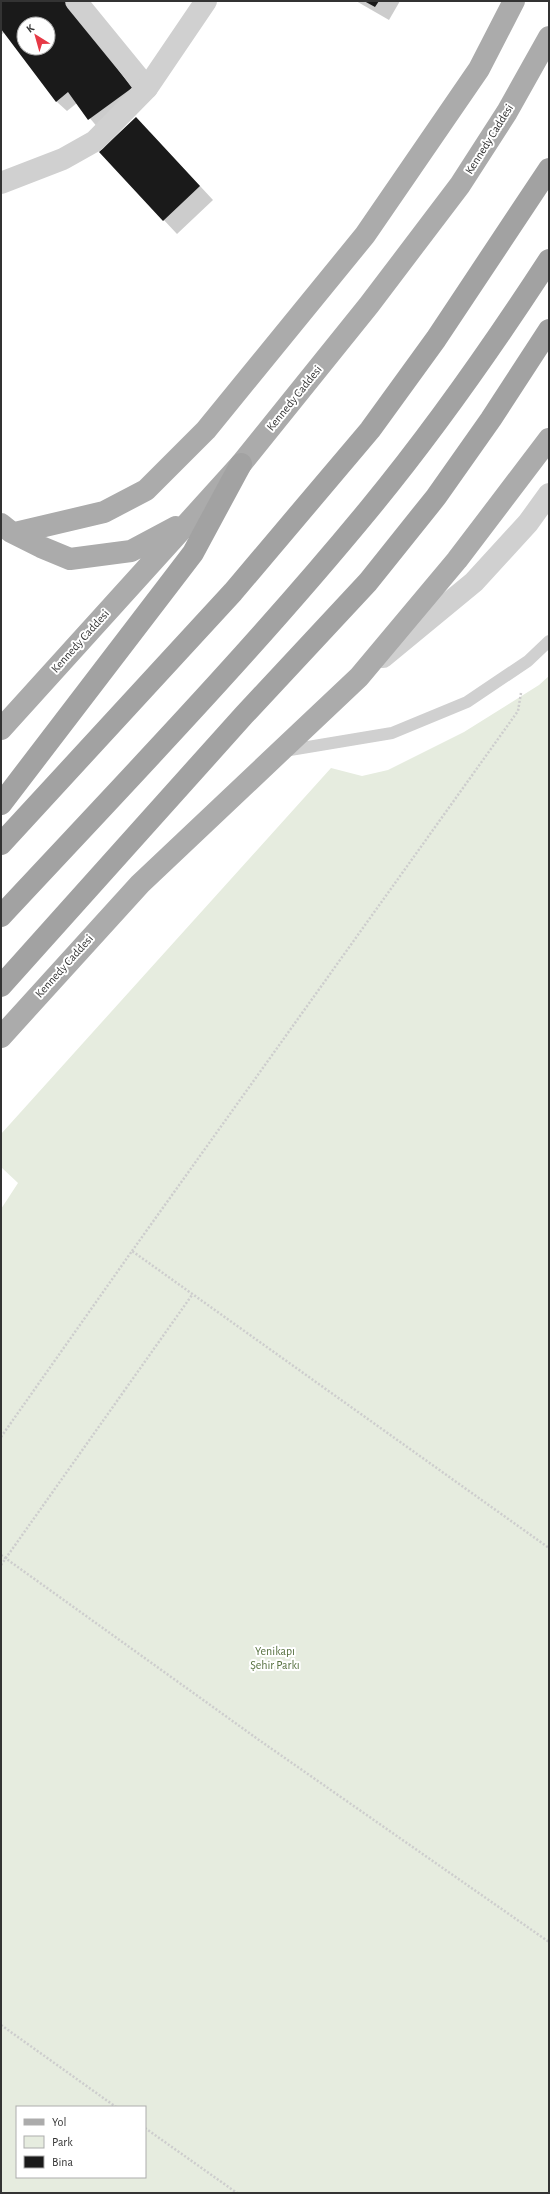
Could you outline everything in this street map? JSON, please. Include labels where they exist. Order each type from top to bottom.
[{"type":"highway","points":[[1,844],[233,592],[370,430],[436,339],[549,170]]},
{"type":"highway","points":[[1,916],[264,631],[327,560],[447,409],[501,333],[549,260]]},
{"type":"highway","points":[[1,986],[244,715],[368,582],[436,497],[491,420],[549,330]]},
{"type":"highway","points":[[1,804],[193,553],[240,464]]},
{"type":"main road","points":[[8,529],[104,512],[146,490],[206,430],[365,235],[479,69],[510,2]]},
{"type":"main road","name":"Kennedy Caddesi","points":[[1,729],[240,464],[369,305],[460,185],[507,112],[549,37]]},
{"type":"main road","name":"Kennedy Caddesi","points":[[1,1037],[140,884],[359,677],[457,560],[549,439]]},
{"type":"main road","points":[[8,529],[70,559],[131,551],[190,520]]},
{"type":"street","points":[[76,1],[147,88]]},
{"type":"street","points":[[1,183],[63,159],[95,141],[147,88],[206,1]]},
{"type":"street","points":[[359,677],[474,582],[528,523],[549,494]]},
{"type":"lane","points":[[281,752],[392,733],[467,702],[528,661],[549,641]]},
{"type":"path","points":[[1,1437],[518,711],[528,661]]},
{"type":"path","points":[[132,1252],[549,1548]]},
{"type":"path","points":[[1,1565],[192,1295]]},
{"type":"path","points":[[1,1555],[259,1740],[549,1942]]},
{"type":"path","points":[[1,2025],[115,2106]]},
{"type":"path","points":[[146,2129],[237,2193]]},
{"type":"green space","name":"Yenikapı Şehir Parkı","points":[[549,676],[549,2193],[1,2193],[1,1209],[18,1183],[1,1167],[1,1134],[331,768],[362,776],[388,770],[464,732],[539,685]]},
{"type":"building","points":[[1,1],[67,1],[132,88],[88,120],[68,92],[56,102],[21,56],[56,56],[56,16],[16,16],[16,49],[1,29]]},
{"type":"building","points":[[364,1],[379,1],[375,7]]},
{"type":"building","points":[[136,117],[200,186],[163,221],[99,152]]}]
